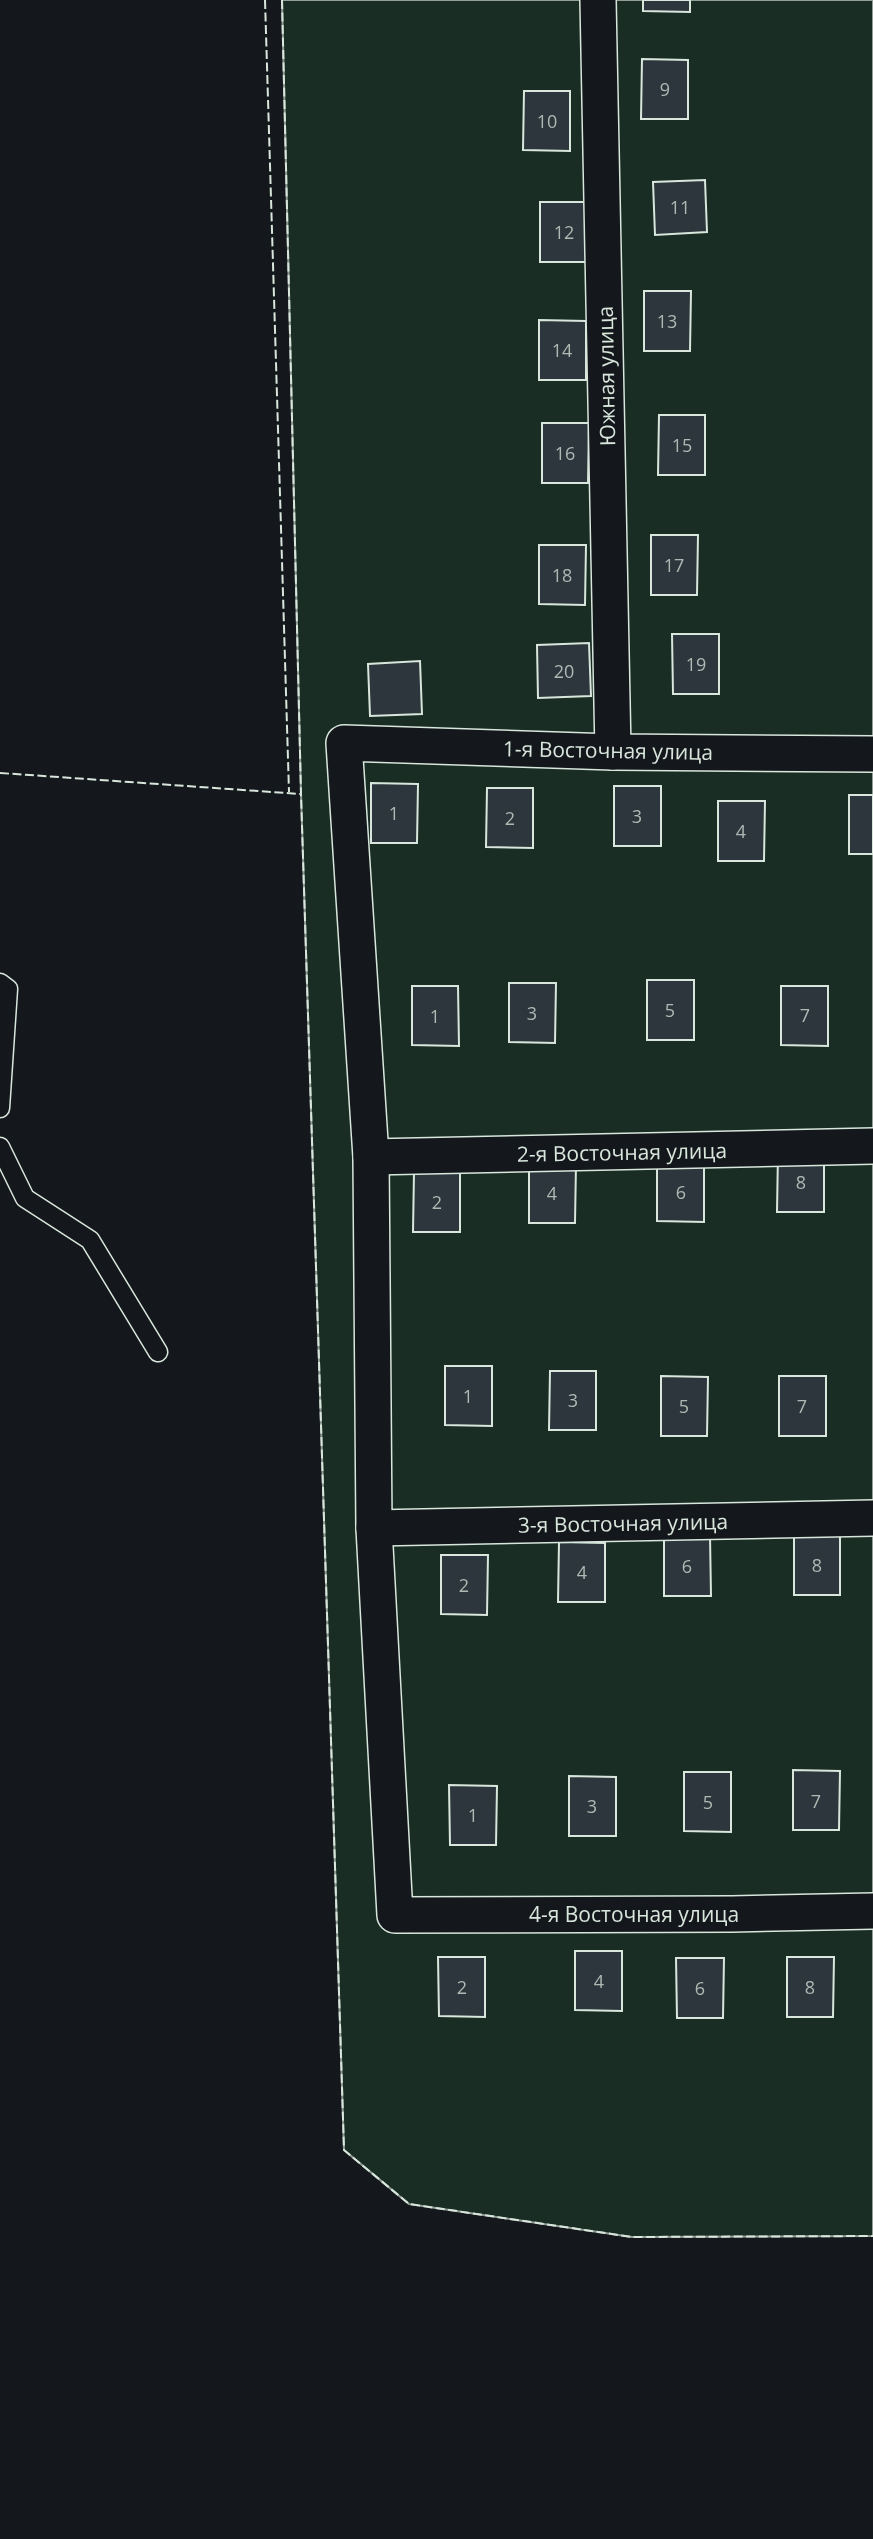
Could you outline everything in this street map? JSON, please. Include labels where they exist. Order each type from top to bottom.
[{"type":"street","name":"Южная улица","points":[[598,0],[613,752]]},
{"type":"street","name":"1-я Восточная улица","points":[[371,1157],[344,743],[613,752],[873,754]]},
{"type":"street","name":"2-я Восточная улица","points":[[371,1157],[873,1146]]},
{"type":"street","points":[[371,1157],[374,1528]]},
{"type":"street","name":"3-я Восточная улица","points":[[374,1528],[873,1518]]},
{"type":"street","name":"4-я Восточная улица","points":[[374,1528],[395,1915],[873,1911]]},
{"type":"lane","points":[[0,983],[8,989],[0,1108]]},
{"type":"lane","points":[[0,1147],[25,1198],[90,1240],[158,1352]]},
{"type":"green space","points":[[282,0],[873,0],[873,2236],[632,2237],[409,2204],[344,2150],[301,794]]},
{"type":"building","points":[[643,0],[690,0],[690,12],[643,11]]},
{"type":"building","points":[[642,59],[688,60],[688,119],[641,119]]},
{"type":"building","points":[[524,91],[570,91],[570,151],[523,150]]},
{"type":"building","points":[[705,180],[707,232],[655,235],[653,182]]},
{"type":"building","points":[[540,202],[587,202],[587,262],[540,262]]},
{"type":"building","points":[[644,291],[691,291],[690,351],[644,351]]},
{"type":"building","points":[[539,320],[586,321],[586,380],[539,380]]},
{"type":"building","points":[[659,415],[705,415],[705,475],[658,475]]},
{"type":"building","points":[[542,423],[589,423],[588,483],[542,483]]},
{"type":"building","points":[[651,535],[698,535],[697,595],[651,595]]},
{"type":"building","points":[[539,545],[586,545],[585,605],[539,604]]},
{"type":"building","points":[[672,634],[719,634],[719,694],[673,694]]},
{"type":"building","points":[[589,643],[591,696],[538,698],[537,645]]},
{"type":"building","points":[[420,661],[422,714],[370,716],[368,664]]},
{"type":"building","points":[[371,783],[418,784],[417,843],[371,843]]},
{"type":"building","points":[[614,786],[661,786],[661,846],[614,846]]},
{"type":"building","points":[[487,788],[533,788],[533,848],[486,847]]},
{"type":"building","points":[[849,795],[873,795],[873,854],[849,854]]},
{"type":"building","points":[[718,801],[765,801],[764,861],[718,861]]},
{"type":"building","points":[[647,980],[694,980],[694,1040],[647,1040]]},
{"type":"building","points":[[509,983],[556,983],[555,1043],[509,1042]]},
{"type":"building","points":[[412,986],[458,986],[459,1046],[412,1045]]},
{"type":"building","points":[[781,986],[828,986],[828,1046],[781,1045]]},
{"type":"building","points":[[778,1152],[824,1152],[824,1212],[777,1212]]},
{"type":"building","points":[[657,1162],[704,1162],[704,1222],[657,1221]]},
{"type":"building","points":[[529,1164],[576,1164],[575,1223],[529,1223]]},
{"type":"building","points":[[414,1172],[460,1173],[460,1232],[413,1232]]},
{"type":"building","points":[[445,1366],[492,1366],[492,1426],[445,1425]]},
{"type":"building","points":[[550,1371],[596,1371],[596,1430],[549,1430]]},
{"type":"building","points":[[661,1376],[708,1377],[707,1436],[661,1436]]},
{"type":"building","points":[[779,1376],[826,1376],[826,1436],[779,1436]]},
{"type":"building","points":[[794,1535],[840,1535],[840,1595],[794,1595]]},
{"type":"building","points":[[664,1536],[710,1536],[711,1596],[664,1596]]},
{"type":"building","points":[[559,1542],[605,1543],[605,1602],[558,1602]]},
{"type":"building","points":[[441,1555],[488,1555],[487,1615],[441,1614]]},
{"type":"building","points":[[793,1770],[840,1771],[839,1830],[793,1830]]},
{"type":"building","points":[[684,1772],[731,1772],[731,1832],[684,1831]]},
{"type":"building","points":[[569,1776],[616,1777],[616,1836],[569,1836]]},
{"type":"building","points":[[449,1785],[497,1786],[496,1845],[450,1845]]},
{"type":"building","points":[[575,1951],[622,1951],[622,2011],[575,2010]]},
{"type":"building","points":[[438,1957],[485,1957],[485,2017],[439,2016]]},
{"type":"building","points":[[787,1957],[834,1957],[833,2017],[787,2017]]},
{"type":"building","points":[[676,1958],[724,1958],[723,2018],[677,2018]]},
{"type":"fence","points":[[265,0],[289,792]]},
{"type":"fence","points":[[282,0],[301,794],[344,2150],[409,2204],[632,2237],[873,2236]]},
{"type":"fence","points":[[0,773],[301,794]]}]
